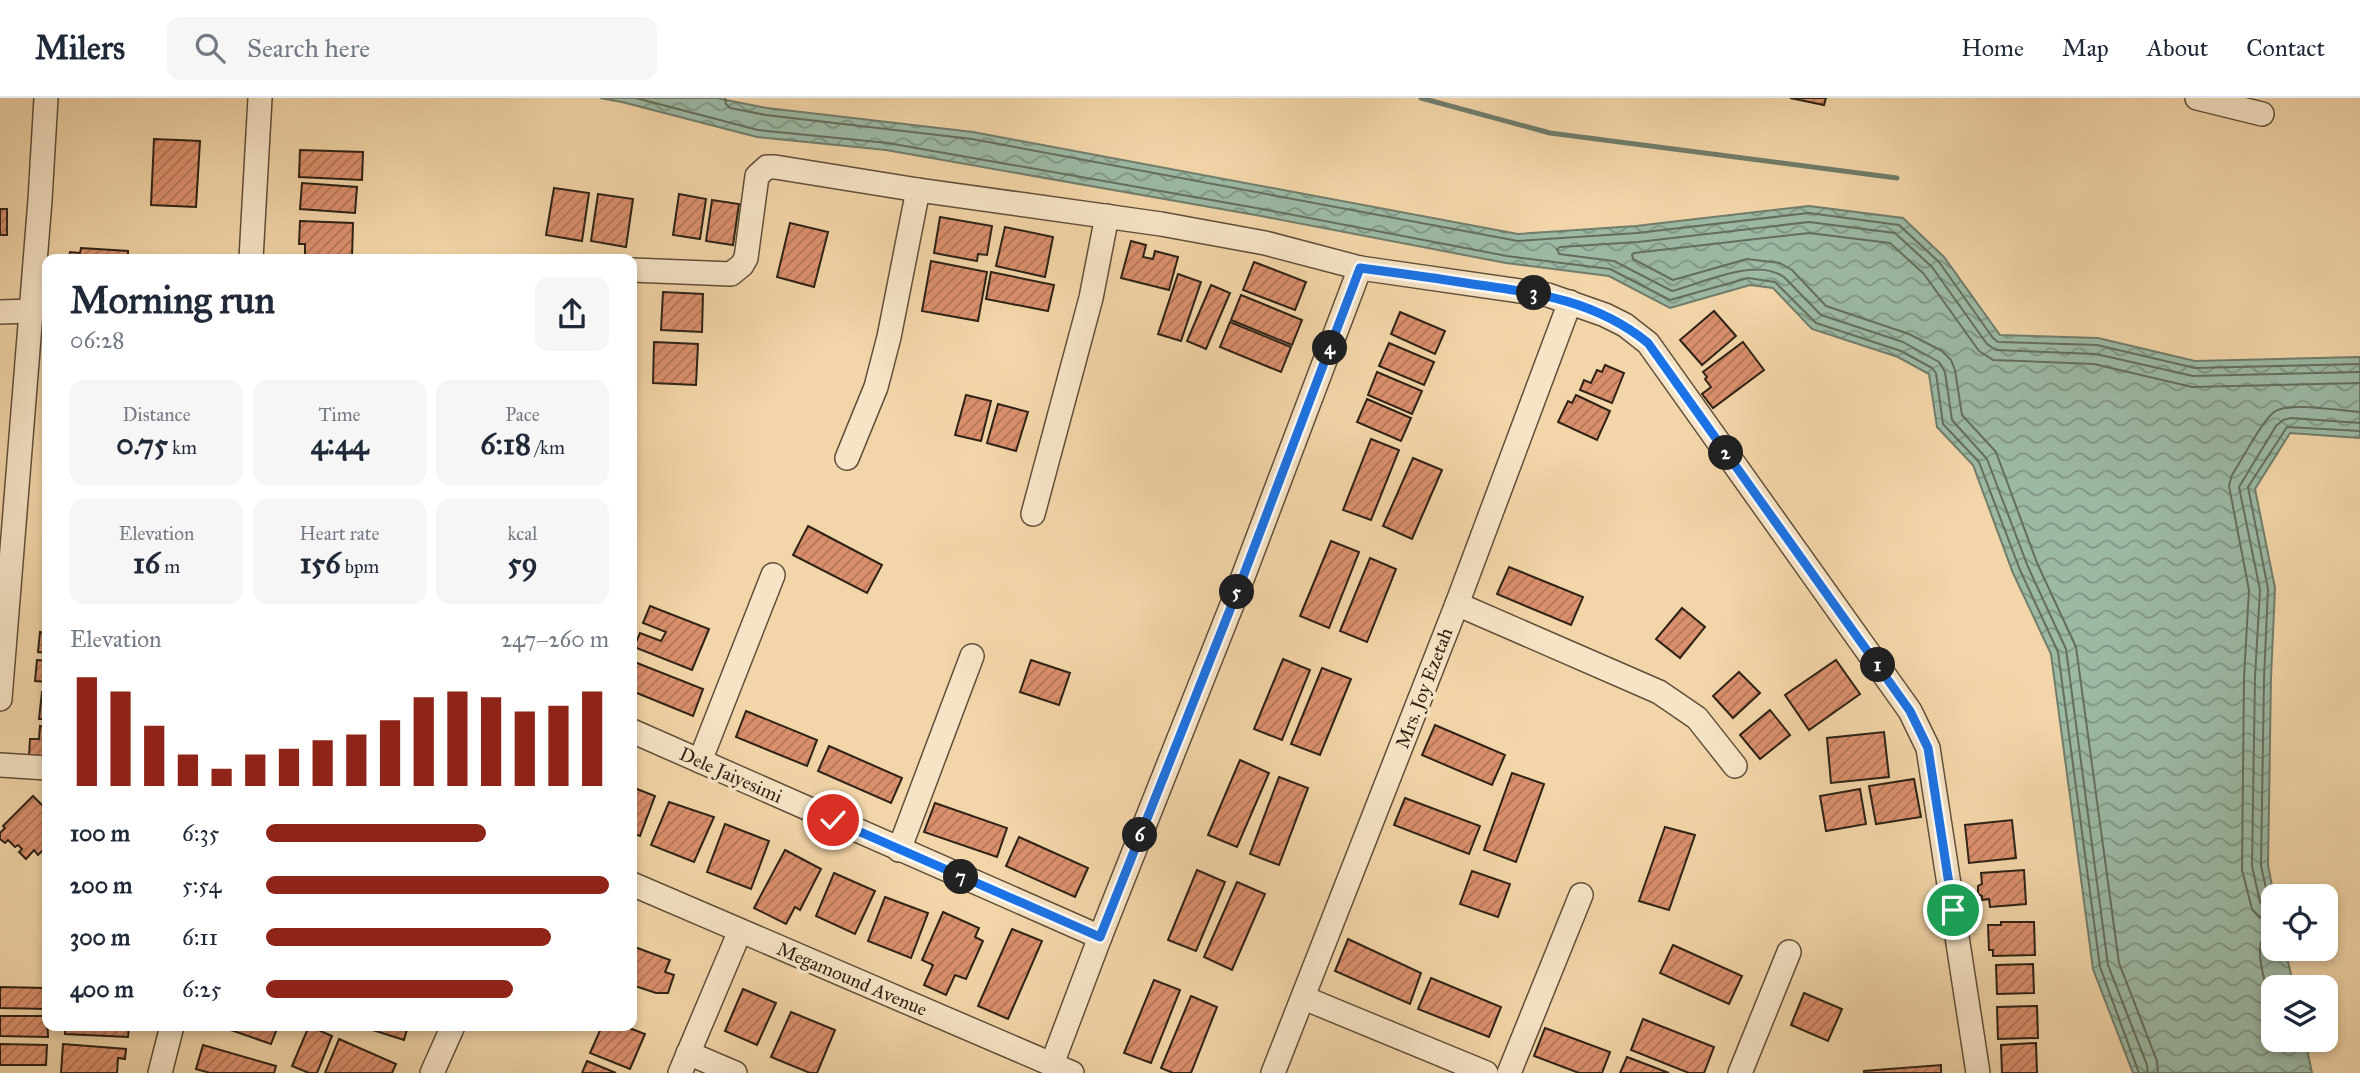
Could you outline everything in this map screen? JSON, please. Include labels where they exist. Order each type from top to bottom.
[{"type":"street","points":[[0,699],[46,98]]},
{"type":"street","points":[[251,254],[260,98]]},
{"type":"street","points":[[2197,98],[2262,114]]},
{"type":"street","points":[[637,270],[731,274],[737,271],[746,258],[757,176],[767,167],[775,167],[1107,216],[1265,243],[1360,268],[1548,295],[1615,320],[1648,343],[1910,711],[1928,748],[1978,1073]]},
{"type":"street","points":[[847,458],[876,387],[889,337],[918,190]]},
{"type":"street","points":[[1033,514],[1091,298],[1107,216]]},
{"type":"street","points":[[1062,1069],[1100,937],[1241,582],[1360,268]]},
{"type":"street","name":"Mrs. Joy Ezetah","points":[[1273,1073],[1457,604],[1570,302]]},
{"type":"street","points":[[0,312],[31,311]]},
{"type":"street","points":[[700,761],[773,575]]},
{"type":"street","points":[[1457,604],[1659,692],[1697,718],[1735,766]]},
{"type":"street","points":[[899,850],[972,656]]},
{"type":"street","name":"Dele Jaiyesimi","points":[[637,733],[1100,937]]},
{"type":"street","points":[[0,765],[42,768]]},
{"type":"street","name":"Megamound Avenue","points":[[637,886],[1062,1069]]},
{"type":"street","points":[[1509,1073],[1581,895]]},
{"type":"street","points":[[735,1073],[684,1063],[740,931]]},
{"type":"street","points":[[1740,1073],[1789,952]]},
{"type":"street","points":[[1304,998],[1486,1073]]},
{"type":"street","points":[[160,1073],[171,1031]]},
{"type":"street","points":[[432,1073],[451,1031]]},
{"type":"water","points":[[600,98],[716,98],[767,108],[973,132],[1518,234],[1636,226],[1809,206],[1903,218],[1944,257],[2000,335],[2098,338],[2195,361],[2360,357],[2360,438],[2290,433],[2255,489],[2275,588],[2268,865],[2272,884],[2261,884],[2261,961],[2288,961],[2291,975],[2261,975],[2261,1052],[2308,1052],[2312,1073],[2133,1073],[2093,969],[2051,654],[2013,573],[1973,465],[1937,427],[1929,374],[1898,357],[1812,329],[1773,288],[1750,285],[1670,308],[1609,276],[1506,263],[1261,216],[886,150],[757,137]]},
{"type":"building","points":[[1790,98],[1826,98],[1824,105]]},
{"type":"building","points":[[154,139],[200,141],[196,207],[151,205]]},
{"type":"building","points":[[300,150],[363,152],[362,180],[299,177]]},
{"type":"building","points":[[302,183],[357,187],[355,213],[300,209]]},
{"type":"building","points":[[554,188],[589,193],[582,241],[546,235]]},
{"type":"building","points":[[598,194],[633,199],[626,247],[591,241]]},
{"type":"building","points":[[679,194],[706,199],[700,239],[673,235]]},
{"type":"building","points":[[712,200],[739,204],[733,245],[706,241]]},
{"type":"building","points":[[0,209],[7,209],[7,235],[0,235]]},
{"type":"building","points":[[940,217],[992,226],[987,255],[978,254],[977,261],[934,253]]},
{"type":"building","points":[[300,221],[353,223],[352,254],[305,254],[305,244],[299,244]]},
{"type":"building","points":[[790,223],[828,232],[814,287],[777,277]]},
{"type":"building","points":[[1005,227],[1053,237],[1045,277],[996,266]]},
{"type":"building","points":[[1131,241],[1146,245],[1143,257],[1153,259],[1155,251],[1178,257],[1169,290],[1121,278]]},
{"type":"building","points":[[81,248],[128,251],[128,254],[70,254],[80,253]]},
{"type":"building","points":[[931,261],[987,272],[978,321],[922,311]]},
{"type":"building","points":[[1254,262],[1306,282],[1295,310],[1243,290]]},
{"type":"building","points":[[991,272],[1054,285],[1048,311],[986,299]]},
{"type":"building","points":[[1178,274],[1201,282],[1181,341],[1158,334]]},
{"type":"building","points":[[1211,285],[1230,293],[1206,349],[1187,341]]},
{"type":"building","points":[[663,292],[703,294],[702,332],[661,330]]},
{"type":"building","points":[[1241,295],[1302,320],[1292,345],[1231,320]]},
{"type":"building","points":[[1714,311],[1736,336],[1702,365],[1680,340]]},
{"type":"building","points":[[1400,312],[1445,331],[1435,354],[1391,334]]},
{"type":"building","points":[[1230,322],[1291,347],[1281,372],[1220,347]]},
{"type":"building","points":[[654,342],[698,344],[696,385],[653,383]]},
{"type":"building","points":[[1743,342],[1764,370],[1713,408],[1702,394],[1711,387],[1703,372]]},
{"type":"building","points":[[1389,343],[1434,362],[1424,385],[1379,366]]},
{"type":"building","points":[[1605,365],[1624,373],[1612,403],[1580,390],[1584,380],[1591,383],[1597,370],[1602,372]]},
{"type":"building","points":[[1377,372],[1422,391],[1412,414],[1368,395]]},
{"type":"building","points":[[966,395],[991,401],[981,441],[955,435]]},
{"type":"building","points":[[1576,395],[1610,411],[1597,440],[1558,422],[1568,401],[1572,403]]},
{"type":"building","points":[[1367,399],[1411,418],[1401,441],[1357,422]]},
{"type":"building","points":[[998,404],[1028,412],[1016,451],[987,443]]},
{"type":"building","points":[[1371,439],[1399,450],[1371,520],[1343,510]]},
{"type":"building","points":[[1413,458],[1442,470],[1412,539],[1383,526]]},
{"type":"building","points":[[808,526],[882,565],[867,593],[793,555]]},
{"type":"building","points":[[1331,541],[1359,552],[1329,628],[1300,616]]},
{"type":"building","points":[[1370,558],[1396,569],[1367,642],[1340,631]]},
{"type":"building","points":[[1509,567],[1583,597],[1571,625],[1497,594]]},
{"type":"building","points":[[650,606],[709,629],[692,670],[637,648],[640,633],[661,641],[666,632],[643,623]]},
{"type":"building","points":[[1682,608],[1705,627],[1680,658],[1656,639]]},
{"type":"building","points":[[40,632],[42,632],[42,652],[38,652]]},
{"type":"building","points":[[1283,659],[1310,670],[1282,740],[1254,729]]},
{"type":"building","points":[[37,660],[42,660],[42,682],[35,681]]},
{"type":"building","points":[[1031,660],[1070,673],[1059,705],[1020,692]]},
{"type":"building","points":[[1836,660],[1860,694],[1809,730],[1785,695]]},
{"type":"building","points":[[637,663],[703,689],[693,716],[637,693]]},
{"type":"building","points":[[1322,668],[1351,679],[1320,755],[1291,744]]},
{"type":"building","points":[[1739,672],[1760,693],[1733,718],[1713,696]]},
{"type":"building","points":[[42,692],[42,719],[39,719]]},
{"type":"building","points":[[1770,710],[1790,735],[1760,759],[1740,735]]},
{"type":"building","points":[[746,711],[817,740],[807,766],[736,737]]},
{"type":"building","points":[[1435,725],[1505,755],[1492,785],[1422,755]]},
{"type":"building","points":[[42,726],[42,757],[29,756],[30,739],[39,739]]},
{"type":"building","points":[[1884,732],[1889,777],[1831,783],[1827,738]]},
{"type":"building","points":[[829,746],[902,778],[891,803],[818,771]]},
{"type":"building","points":[[1240,760],[1269,773],[1237,847],[1208,835]]},
{"type":"building","points":[[1512,773],[1544,784],[1516,862],[1484,850]]},
{"type":"building","points":[[1279,777],[1308,788],[1279,865],[1250,854]]},
{"type":"building","points":[[1914,779],[1921,817],[1876,824],[1869,786]]},
{"type":"building","points":[[637,789],[655,796],[640,836],[637,835]]},
{"type":"building","points":[[1860,789],[1866,824],[1826,831],[1820,796]]},
{"type":"building","points":[[33,796],[42,805],[42,851],[38,855],[34,850],[26,859],[19,852],[22,849],[18,845],[15,847],[8,840],[5,843],[0,839],[0,833],[5,828],[3,826]]},
{"type":"building","points":[[1405,798],[1480,826],[1469,854],[1394,825]]},
{"type":"building","points":[[669,802],[714,817],[694,862],[651,845]]},
{"type":"building","points":[[935,803],[1007,828],[997,857],[924,832]]},
{"type":"building","points":[[2012,820],[2016,858],[1969,863],[1965,825]]},
{"type":"building","points":[[725,824],[769,841],[751,889],[707,872]]},
{"type":"building","points":[[1665,827],[1695,835],[1669,910],[1639,901]]},
{"type":"building","points":[[1019,837],[1088,868],[1075,897],[1006,866]]},
{"type":"building","points":[[785,850],[821,869],[800,910],[795,907],[786,924],[754,908]]},
{"type":"building","points":[[1197,870],[1225,882],[1196,951],[1168,940]]},
{"type":"building","points":[[2024,870],[2026,904],[1990,907],[1989,899],[1982,900],[1982,896],[1978,894],[1978,886],[1982,884],[1981,873]]},
{"type":"building","points":[[1472,871],[1510,884],[1498,917],[1460,904]]},
{"type":"building","points":[[834,873],[875,891],[855,934],[816,916]]},
{"type":"building","points":[[1237,882],[1265,894],[1232,970],[1204,957]]},
{"type":"building","points":[[885,897],[928,913],[911,958],[868,941]]},
{"type":"building","points":[[943,912],[979,928],[975,937],[983,941],[966,979],[955,975],[946,995],[924,985],[933,965],[922,960]]},
{"type":"building","points":[[2001,922],[2034,922],[2035,955],[1993,956],[1993,950],[1989,950],[1988,925],[2001,925]]},
{"type":"building","points":[[1012,929],[1042,941],[1008,1019],[978,1006]]},
{"type":"building","points":[[1348,939],[1421,973],[1410,1004],[1335,971]]},
{"type":"building","points":[[1673,945],[1742,976],[1729,1004],[1660,973]]},
{"type":"building","points":[[637,948],[670,960],[665,972],[674,975],[668,993],[656,993],[637,987]]},
{"type":"building","points":[[2033,964],[2034,993],[1997,994],[1996,965]]},
{"type":"building","points":[[1431,978],[1501,1007],[1489,1037],[1418,1009]]},
{"type":"building","points":[[1154,980],[1180,990],[1151,1063],[1124,1053]]},
{"type":"building","points":[[0,987],[42,988],[42,1009],[0,1008]]},
{"type":"building","points":[[743,989],[776,1003],[757,1045],[725,1031]]},
{"type":"building","points":[[1804,993],[1842,1009],[1828,1041],[1791,1025]]},
{"type":"building","points":[[1191,996],[1217,1007],[1191,1073],[1173,1073],[1161,1068]]},
{"type":"building","points":[[2037,1006],[2038,1038],[1998,1039],[1997,1007]]},
{"type":"building","points":[[791,1012],[835,1030],[817,1073],[810,1073],[771,1057]]},
{"type":"building","points":[[0,1016],[42,1016],[42,1031],[48,1031],[48,1037],[0,1036]]},
{"type":"building","points":[[1643,1019],[1714,1047],[1704,1073],[1689,1073],[1631,1050]]},
{"type":"building","points":[[1545,1028],[1610,1052],[1602,1073],[1579,1073],[1534,1056]]},
{"type":"building","points":[[65,1031],[129,1031],[128,1037],[65,1034]]},
{"type":"building","points":[[233,1031],[276,1031],[271,1044]]},
{"type":"building","points":[[307,1031],[320,1031],[332,1036],[317,1073],[309,1073],[292,1066]]},
{"type":"building","points":[[376,1031],[407,1031],[404,1040]]},
{"type":"building","points":[[600,1031],[637,1031],[645,1034],[630,1069],[590,1053]]},
{"type":"building","points":[[339,1039],[396,1064],[392,1073],[325,1073]]},
{"type":"building","points":[[2036,1043],[2037,1073],[2002,1073],[2001,1045]]},
{"type":"building","points":[[0,1044],[47,1045],[46,1065],[0,1065]]},
{"type":"building","points":[[63,1044],[126,1049],[125,1059],[118,1058],[117,1073],[61,1073]]},
{"type":"building","points":[[203,1045],[276,1066],[274,1073],[210,1073],[196,1069]]},
{"type":"building","points":[[1627,1057],[1669,1073],[1620,1073]]},
{"type":"building","points":[[587,1061],[616,1073],[582,1073]]},
{"type":"building","points":[[1941,1065],[1941,1073],[1864,1073],[1864,1071]]},
{"type":"waterway","points":[[1421,98],[1550,133],[1897,178]]},
{"type":"route","points":[[833,820],[1100,937],[1241,582],[1360,268],[1548,295],[1605,315],[1625,325],[1648,343],[1910,711],[1928,748],[1953,910]]}]
